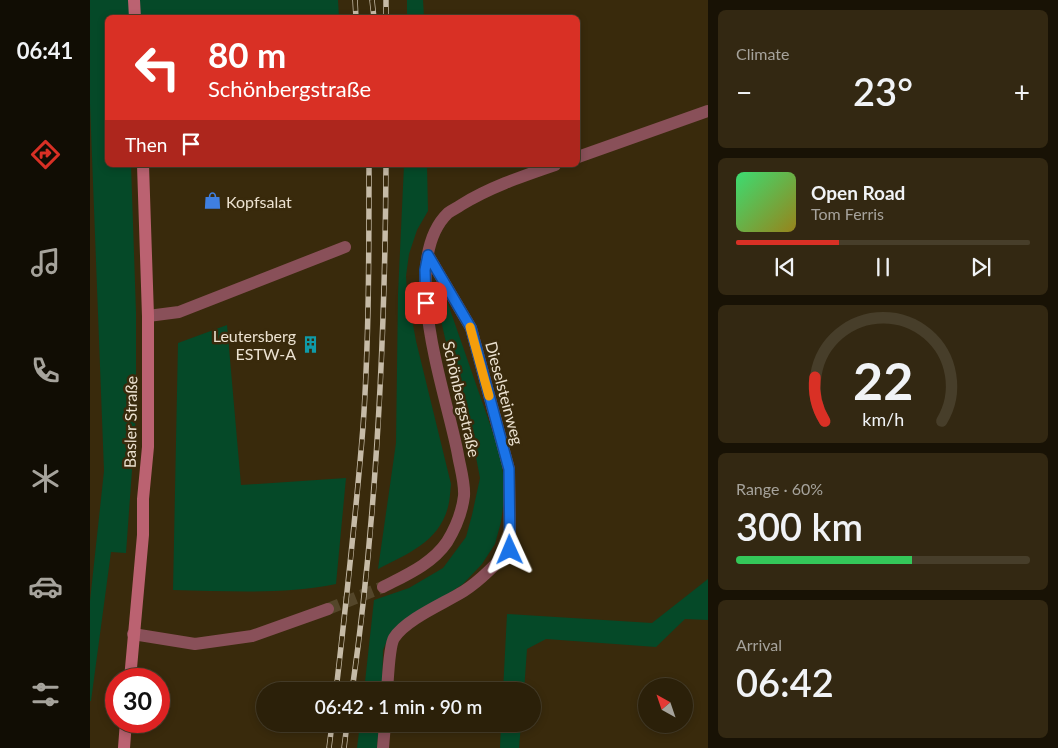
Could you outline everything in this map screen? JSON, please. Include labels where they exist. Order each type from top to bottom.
[{"type":"street","points":[[134,0],[134,15]]},
{"type":"street","points":[[580,156],[708,111]]},
{"type":"street","name":"Basler Straße","points":[[131,668],[143,535],[143,499],[148,446],[148,316],[143,167]]},
{"type":"street","name":"Schönbergstraße","points":[[383,587],[429,562],[446,542],[459,516],[464,495],[454,436],[431,340],[426,303],[425,270],[437,228],[448,213],[479,194],[550,167]]},
{"type":"street","points":[[148,316],[179,312],[346,247]]},
{"type":"street","name":"Dieselsteinweg","points":[[388,682],[393,639],[417,618],[466,590],[510,550],[509,469],[471,328],[428,255]]},
{"type":"street","points":[[133,634],[195,644],[252,636],[328,609]]},
{"type":"street","points":[[382,748],[384,732]]},
{"type":"street","points":[[124,748],[125,733]]},
{"type":"green space","points":[[90,0],[338,0],[339,15],[105,15],[105,167],[131,167],[136,312],[136,415],[126,553],[111,552],[91,701],[90,601],[104,471],[90,104]]},
{"type":"green space","points":[[407,0],[423,0],[424,15],[407,15]]},
{"type":"green space","points":[[404,167],[427,167],[428,211],[417,230],[409,254],[406,276],[407,292],[416,341],[451,484],[450,499],[444,519],[430,538],[411,552],[378,569],[396,443],[398,294]]},
{"type":"green space","points":[[442,295],[447,301],[501,456],[505,492],[501,522],[495,544],[482,564],[463,584],[391,632],[383,650],[382,682],[365,682],[374,600],[409,588],[443,568],[466,537],[480,478],[445,338],[437,303],[438,298]]},
{"type":"green space","points":[[227,325],[241,485],[346,478],[336,584],[275,591],[173,590],[178,343]]},
{"type":"green space","points":[[708,579],[708,620],[685,619],[656,647],[546,639],[527,649],[525,682],[503,682],[507,614],[652,623]]},
{"type":"green space","points":[[359,732],[378,732],[377,748],[357,748]]},
{"type":"green space","points":[[501,732],[520,732],[519,748],[500,748]]},
{"type":"tunnel","points":[[328,609],[383,587]]},
{"type":"railway","points":[[355,0],[356,15]]},
{"type":"railway","points":[[372,0],[374,15]]},
{"type":"railway","points":[[386,0],[386,15]]},
{"type":"railway","points":[[337,682],[363,427],[368,329],[369,167]]},
{"type":"railway","points":[[353,682],[368,560],[378,429],[384,297],[386,167]]},
{"type":"railway","points":[[329,748],[331,732]]},
{"type":"railway","points":[[344,748],[346,732]]},
{"type":"slow traffic","points":[[470,327],[489,396]]},
{"type":"place","name":"Kopfsalat","points":[[212,201]]},
{"type":"place","name":"Leutersberg ESTW-A","points":[[310,344]]},
{"type":"route","points":[[426,303],[425,270],[428,255],[471,328],[509,469],[510,550]]}]
